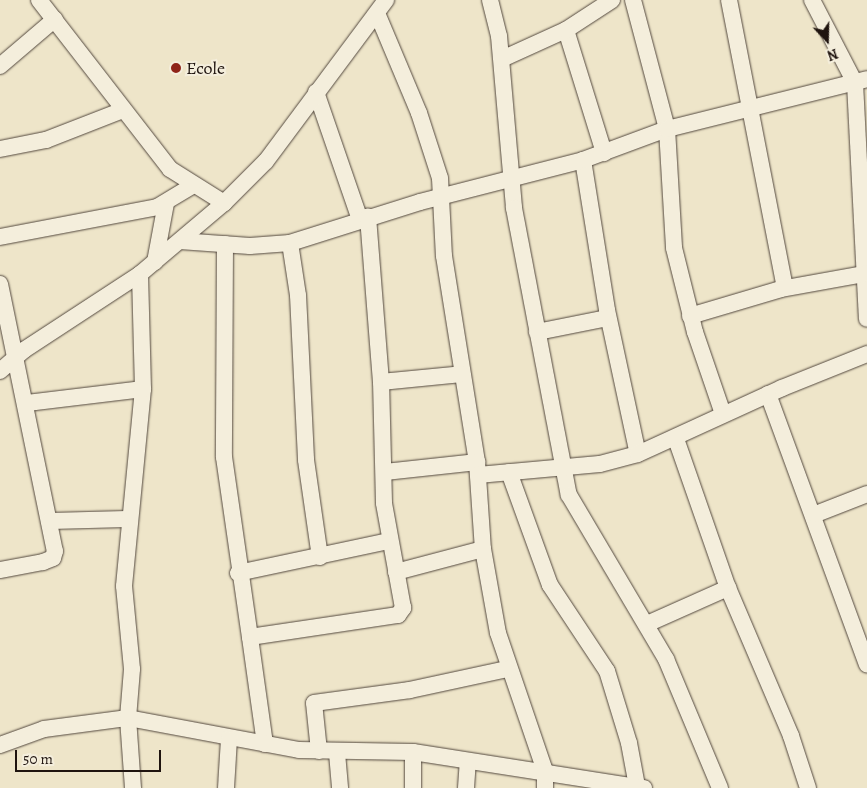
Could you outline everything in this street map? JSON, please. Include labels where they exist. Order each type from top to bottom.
[{"type":"street","points":[[39,0],[170,169],[192,186],[224,203]]},
{"type":"street","points":[[490,0],[497,18],[502,59],[511,179],[537,332],[574,508],[647,624],[685,700],[720,788]]},
{"type":"street","points":[[502,59],[566,30],[612,0]]},
{"type":"street","points":[[633,0],[667,129],[670,214],[690,316],[723,414]]},
{"type":"street","points":[[729,0],[752,108],[785,288]]},
{"type":"street","points":[[812,0],[861,81],[864,274],[867,319]]},
{"type":"street","points":[[0,370],[140,274],[224,203],[266,161],[382,6]]},
{"type":"street","points":[[382,6],[440,178],[444,256],[477,468],[483,549],[507,668],[545,771],[545,788]]},
{"type":"street","points":[[0,66],[55,19]]},
{"type":"street","points":[[566,30],[604,153]]},
{"type":"street","points":[[180,241],[225,244],[290,243],[364,219],[582,160],[667,129],[861,81]]},
{"type":"street","points":[[250,637],[324,629],[398,615],[403,608],[389,540],[381,382],[364,219],[316,92]]},
{"type":"street","points":[[0,149],[46,140],[123,110]]},
{"type":"street","points":[[582,160],[608,318],[638,454]]},
{"type":"street","points":[[0,237],[166,203],[192,186]]},
{"type":"street","points":[[154,262],[166,203]]},
{"type":"street","points":[[290,243],[298,295],[306,460],[320,557]]},
{"type":"street","points":[[225,244],[222,422],[238,573],[250,637],[265,744]]},
{"type":"street","points":[[133,788],[128,718],[132,669],[124,586],[128,519],[143,389],[140,274]]},
{"type":"street","points":[[690,316],[785,288],[864,274]]},
{"type":"street","points":[[0,284],[18,356],[55,551],[53,558],[0,570]]},
{"type":"street","points":[[537,332],[608,318]]},
{"type":"street","points":[[385,472],[477,468],[509,472],[600,464],[638,454],[676,439],[723,414],[867,354]]},
{"type":"street","points":[[381,382],[462,374]]},
{"type":"street","points":[[27,403],[143,389]]},
{"type":"street","points":[[768,394],[816,514],[867,664]]},
{"type":"street","points":[[676,439],[728,588],[791,736],[808,788]]},
{"type":"street","points":[[0,745],[44,729],[128,718],[229,739],[265,744],[337,753],[413,752],[468,762],[545,771],[641,787],[607,671],[550,585],[509,472]]},
{"type":"street","points":[[816,514],[867,494]]},
{"type":"street","points":[[50,521],[128,519]]},
{"type":"street","points":[[238,573],[320,557],[389,540]]},
{"type":"street","points":[[396,572],[483,549]]},
{"type":"street","points":[[647,624],[728,588]]},
{"type":"street","points":[[319,751],[314,703],[410,690],[507,668]]},
{"type":"street","points":[[226,788],[229,739]]},
{"type":"street","points":[[413,752],[413,788]]},
{"type":"street","points":[[337,753],[340,788]]},
{"type":"street","points":[[466,788],[468,762]]},
{"type":"place","name":"Ecole","points":[[176,68]]}]
